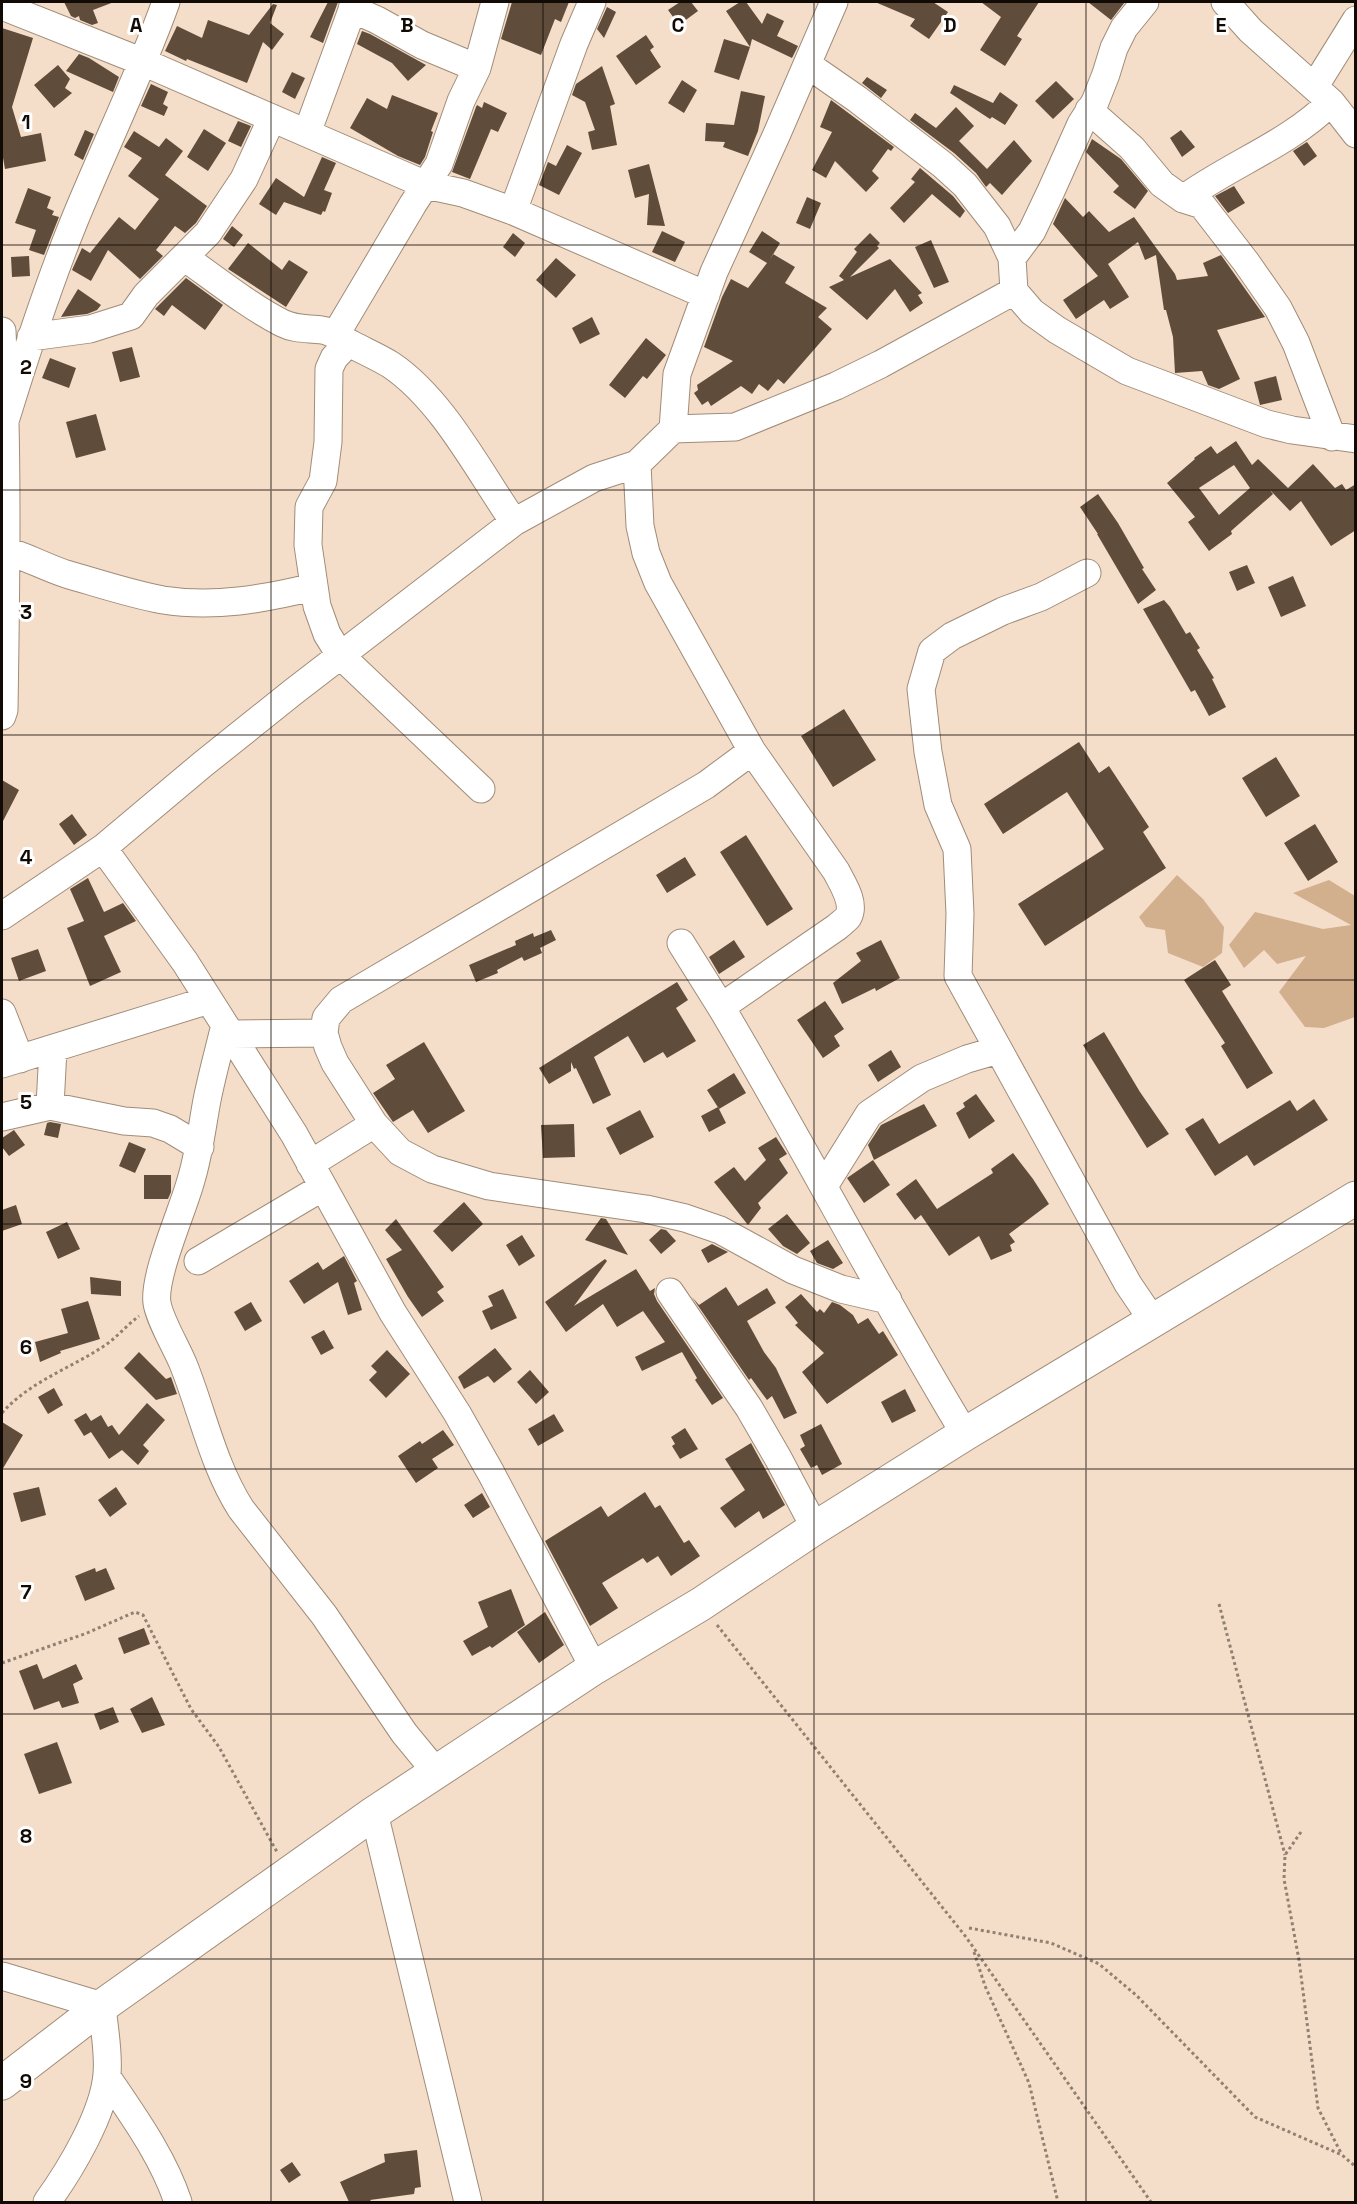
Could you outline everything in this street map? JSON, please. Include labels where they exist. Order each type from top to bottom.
[{"type":"main road","points":[[2,2083],[102,2006],[374,1813],[594,1668],[701,1605],[815,1528],[965,1434],[1356,1198]]},
{"type":"street","points":[[6,418],[31,337],[72,227],[118,116],[143,63],[166,2]]},
{"type":"street","points":[[481,789],[340,655],[327,634],[317,606],[308,545],[308,519],[309,507],[323,481],[328,442],[329,369],[342,339],[439,164],[461,101],[477,68],[495,2]]},
{"type":"street","points":[[513,211],[574,44],[592,2]]},
{"type":"street","points":[[2,916],[103,849],[203,764],[340,655],[514,522],[594,478],[637,464],[673,429],[677,374],[714,272],[808,65],[834,2]]},
{"type":"street","points":[[1012,258],[1032,231],[1106,74],[1114,48],[1125,28],[1145,2]]},
{"type":"street","points":[[1225,2],[1251,31],[1323,94],[1356,134]]},
{"type":"street","points":[[307,133],[353,5],[422,45],[477,68]]},
{"type":"street","points":[[2,6],[143,63],[426,185],[463,193],[513,211],[706,295]]},
{"type":"street","points":[[1183,199],[1209,180],[1269,149],[1322,111],[1323,94],[1356,20]]},
{"type":"street","points":[[808,65],[858,99],[944,165],[965,185],[997,226],[1012,258],[1014,291],[1032,312],[1057,330],[1127,371],[1267,424],[1344,438]]},
{"type":"street","points":[[1089,111],[1132,148],[1162,184],[1183,199],[1202,205],[1211,215],[1278,308],[1344,438]]},
{"type":"street","points":[[31,337],[90,329],[131,316],[146,295],[208,233],[244,179],[272,118]]},
{"type":"street","points":[[184,257],[237,295],[283,323],[297,329],[322,330],[392,366],[415,385],[442,416],[514,522]]},
{"type":"street","points":[[673,429],[735,427],[836,386],[1014,291]]},
{"type":"street","points":[[2,331],[6,418],[4,710],[2,716]]},
{"type":"street","points":[[637,464],[640,526],[646,553],[654,573],[752,751],[836,871],[846,891],[850,906],[848,917],[837,927],[721,1007]]},
{"type":"street","points":[[4,551],[110,587],[164,600],[209,603],[252,600],[313,587]]},
{"type":"street","points":[[1087,573],[1041,597],[1004,611],[952,636],[932,651],[921,689],[928,752],[938,805],[957,849],[960,914],[958,976],[1128,1284],[1153,1321]]},
{"type":"street","points":[[752,751],[706,785],[341,1000],[326,1018],[324,1033],[335,1063],[374,1124],[400,1152],[432,1170],[489,1186],[646,1209],[685,1218],[720,1230],[802,1274],[840,1289],[888,1300]]},
{"type":"street","points":[[103,849],[156,919],[272,1098],[393,1312],[457,1413],[491,1473],[594,1668]]},
{"type":"street","points":[[681,943],[721,1007],[924,1366],[965,1434]]},
{"type":"street","points":[[2,1013],[11,1062],[209,1000]]},
{"type":"street","points":[[229,1029],[324,1033]]},
{"type":"street","points":[[229,1029],[206,1101],[200,1148],[191,1182],[159,1277],[157,1303],[183,1363],[214,1457],[229,1491],[324,1615],[404,1733],[437,1773]]},
{"type":"street","points":[[50,1106],[53,1049]]},
{"type":"street","points":[[824,1186],[869,1114],[922,1078],[968,1059],[998,1050]]},
{"type":"street","points":[[2,1117],[50,1106],[124,1121],[153,1123],[200,1148]]},
{"type":"street","points":[[198,1261],[316,1175],[374,1124]]},
{"type":"street","points":[[670,1292],[749,1408],[815,1528]]},
{"type":"street","points":[[374,1813],[468,2202]]},
{"type":"street","points":[[2,1976],[102,2006],[108,2058],[107,2077],[93,2125],[47,2202]]},
{"type":"street","points":[[107,2077],[139,2124],[171,2181],[178,2202]]},
{"type":"path","points":[[2,1413],[10,1404],[40,1382],[108,1344],[130,1323],[157,1303]]},
{"type":"path","points":[[1219,1604],[1285,1855],[1284,1879],[1299,1960],[1318,2108],[1342,2155]]},
{"type":"path","points":[[701,1605],[973,1947],[1151,2202]]},
{"type":"path","points":[[2,1663],[87,1633],[135,1612],[143,1615],[191,1709],[219,1747],[289,1874]]},
{"type":"path","points":[[1285,1855],[1301,1832]]},
{"type":"path","points":[[969,1928],[1051,1943],[1100,1964],[1136,1995],[1256,2117],[1342,2155],[1356,2167]]},
{"type":"path","points":[[973,1947],[985,1986],[1029,2084],[1058,2202]]},
{"type":"shaded area","points":[[1177,875],[1203,899],[1224,927],[1222,953],[1203,967],[1168,953],[1165,930],[1146,927],[1139,917]]},
{"type":"shaded area","points":[[1329,880],[1355,896],[1355,1017],[1324,1028],[1305,1027],[1279,992],[1306,956],[1277,964],[1264,950],[1244,968],[1229,945],[1255,912],[1323,929],[1351,925],[1293,893]]},
{"type":"building","points":[[64,2],[114,2],[93,10],[98,23],[92,25],[80,20],[79,16],[75,18],[71,16]]},
{"type":"building","points":[[328,2],[338,2],[323,43],[310,37]]},
{"type":"building","points":[[512,2],[569,2],[561,22],[555,19],[541,55],[501,39]]},
{"type":"building","points":[[680,2],[691,2],[698,11],[679,25],[668,10]]},
{"type":"building","points":[[740,2],[746,2],[762,24],[767,13],[784,21],[777,36],[798,46],[792,58],[752,39],[750,47],[726,11]]},
{"type":"building","points":[[875,2],[933,2],[948,12],[929,39],[910,26],[915,19]]},
{"type":"building","points":[[981,2],[1039,2],[1017,36],[1022,39],[1005,66],[980,50],[1001,17]]},
{"type":"building","points":[[1088,2],[1125,2],[1111,20]]},
{"type":"building","points":[[273,4],[277,5],[270,23],[284,34],[272,50],[263,42],[247,83],[165,51],[177,26],[202,38],[208,20],[249,35]]},
{"type":"building","points":[[607,7],[616,12],[604,38],[597,29]]},
{"type":"building","points":[[2,28],[33,38],[12,107],[21,137],[41,133],[46,161],[5,169],[2,152]]},
{"type":"building","points":[[362,31],[426,65],[408,81],[392,63],[357,44]]},
{"type":"building","points":[[646,35],[654,47],[650,50],[661,67],[636,85],[616,56]]},
{"type":"building","points":[[724,39],[750,47],[739,80],[714,72]]},
{"type":"building","points":[[79,54],[119,77],[113,92],[66,71]]},
{"type":"building","points":[[58,65],[70,79],[65,88],[72,93],[54,108],[34,85]]},
{"type":"building","points":[[602,66],[615,104],[610,106],[617,145],[592,150],[588,132],[595,130],[585,102],[572,95],[576,84]]},
{"type":"building","points":[[292,72],[305,78],[295,99],[282,92]]},
{"type":"building","points":[[867,77],[887,90],[881,98],[862,83]]},
{"type":"building","points":[[682,80],[697,90],[684,113],[668,103]]},
{"type":"building","points":[[1056,81],[1074,99],[1053,119],[1035,101]]},
{"type":"building","points":[[151,84],[168,92],[163,104],[168,107],[164,116],[141,106]]},
{"type":"building","points":[[954,85],[993,103],[1000,92],[1018,105],[1005,125],[992,117],[990,119],[950,93]]},
{"type":"building","points":[[741,91],[765,96],[758,131],[748,156],[723,147],[725,142],[705,141],[706,123],[734,125]]},
{"type":"building","points":[[392,95],[438,113],[425,157],[420,165],[398,156],[350,128],[367,98],[387,109]]},
{"type":"building","points":[[831,100],[894,147],[891,151],[888,149],[872,171],[879,178],[866,192],[835,161],[826,178],[812,170],[832,132],[820,127]]},
{"type":"building","points":[[484,102],[507,113],[498,132],[491,129],[470,179],[452,172],[476,107],[477,105],[482,108]]},
{"type":"building","points":[[956,107],[974,126],[959,141],[987,169],[1014,140],[1032,161],[1002,195],[990,183],[986,187],[976,173],[954,153],[910,120],[915,113],[936,128]]},
{"type":"building","points":[[238,121],[251,126],[241,147],[228,141]]},
{"type":"building","points":[[204,129],[226,143],[208,171],[187,157]]},
{"type":"building","points":[[85,130],[94,134],[83,160],[74,155]]},
{"type":"building","points":[[1181,130],[1195,147],[1182,157],[1170,138]]},
{"type":"building","points":[[134,131],[159,147],[166,138],[183,151],[165,175],[207,206],[196,223],[185,233],[175,226],[156,250],[163,256],[140,279],[108,250],[91,281],[72,270],[82,248],[90,253],[119,217],[135,230],[159,199],[128,176],[142,158],[124,147]]},
{"type":"building","points":[[1092,139],[1121,159],[1148,191],[1135,209],[1113,192],[1119,186],[1086,152]]},
{"type":"building","points":[[1307,142],[1317,156],[1304,166],[1293,151]]},
{"type":"building","points":[[567,145],[582,153],[559,195],[539,185],[548,162],[556,166]]},
{"type":"building","points":[[322,157],[336,163],[324,190],[332,193],[325,212],[323,211],[321,215],[284,202],[276,215],[259,204],[276,178],[304,197]]},
{"type":"building","points":[[649,164],[665,226],[647,225],[649,194],[635,198],[628,170]]},
{"type":"building","points":[[920,168],[953,196],[965,211],[960,218],[932,194],[904,223],[890,208],[915,182],[911,179]]},
{"type":"building","points":[[1234,186],[1245,203],[1228,213],[1215,196]]},
{"type":"building","points":[[28,188],[51,197],[47,208],[54,211],[52,215],[59,217],[44,255],[29,250],[36,230],[15,223]]},
{"type":"building","points":[[807,197],[821,203],[810,229],[796,223]]},
{"type":"building","points":[[1065,198],[1083,217],[1089,211],[1109,232],[1134,217],[1177,280],[1208,276],[1203,263],[1221,255],[1265,317],[1217,330],[1240,379],[1219,389],[1208,385],[1202,371],[1175,373],[1173,337],[1166,310],[1164,310],[1156,255],[1145,260],[1138,242],[1108,264],[1129,297],[1110,309],[1104,300],[1076,319],[1063,300],[1098,276],[1053,224]]},
{"type":"building","points":[[232,226],[243,235],[234,247],[223,239]]},
{"type":"building","points":[[662,231],[685,242],[675,262],[652,252]]},
{"type":"building","points":[[762,231],[780,243],[773,254],[795,267],[785,283],[827,308],[818,317],[832,329],[784,384],[778,379],[768,391],[759,384],[752,394],[741,386],[711,406],[708,401],[702,405],[694,393],[698,390],[697,385],[733,361],[704,347],[731,279],[748,288],[767,263],[749,252]]},
{"type":"building","points":[[513,233],[525,243],[515,257],[503,247]]},
{"type":"building","points":[[870,233],[880,243],[877,246],[879,248],[850,277],[890,259],[922,293],[918,295],[923,303],[910,312],[895,289],[867,320],[829,287],[844,280],[839,276],[857,252],[854,249]]},
{"type":"building","points":[[931,240],[949,282],[934,288],[915,247]]},
{"type":"building","points":[[248,243],[282,270],[289,260],[308,272],[286,307],[228,269]]},
{"type":"building","points":[[29,256],[30,276],[12,277],[11,257]]},
{"type":"building","points":[[556,258],[576,275],[556,298],[536,280]]},
{"type":"building","points":[[186,278],[223,305],[205,330],[172,305],[164,316],[155,309]]},
{"type":"building","points":[[78,289],[101,305],[97,310],[87,314],[61,317]]},
{"type":"building","points":[[592,317],[600,334],[580,344],[572,328]]},
{"type":"building","points":[[646,338],[666,355],[647,379],[643,376],[625,398],[609,385]]},
{"type":"building","points":[[132,347],[140,377],[120,382],[112,352]]},
{"type":"building","points":[[50,358],[76,368],[69,388],[42,378]]},
{"type":"building","points":[[1276,376],[1282,400],[1260,405],[1254,382]]},
{"type":"building","points":[[96,414],[106,450],[76,458],[66,422]]},
{"type":"building","points":[[1236,441],[1252,465],[1258,459],[1288,488],[1313,464],[1335,488],[1342,484],[1346,490],[1356,484],[1356,530],[1331,546],[1301,501],[1290,511],[1269,489],[1273,494],[1231,531],[1232,534],[1209,551],[1188,522],[1195,517],[1167,483],[1211,446],[1217,454]],"holes":[[[1234,465],[1250,488],[1219,515],[1199,488]]]},
{"type":"building","points":[[1098,494],[1118,523],[1144,568],[1142,569],[1156,590],[1138,604],[1080,507]]},
{"type":"building","points":[[1247,565],[1255,583],[1237,591],[1229,572]]},
{"type":"building","points":[[1293,576],[1306,606],[1281,617],[1268,587]]},
{"type":"building","points":[[1164,600],[1186,634],[1190,632],[1200,648],[1197,650],[1214,678],[1212,679],[1226,707],[1209,716],[1195,690],[1191,692],[1143,609]]},
{"type":"building","points":[[844,709],[876,760],[833,787],[801,736]]},
{"type":"building","points":[[1079,742],[1099,773],[1109,766],[1149,827],[1143,832],[1166,868],[1045,946],[1018,904],[1104,849],[1067,792],[1003,834],[984,804]]},
{"type":"building","points":[[1276,757],[1300,796],[1266,817],[1242,778]]},
{"type":"building","points":[[2,780],[19,790],[2,823]]},
{"type":"building","points":[[72,814],[87,835],[74,845],[59,824]]},
{"type":"building","points":[[1315,824],[1338,862],[1308,881],[1284,843]]},
{"type":"building","points":[[746,835],[793,909],[767,926],[720,852]]},
{"type":"building","points":[[685,857],[696,875],[667,893],[656,875]]},
{"type":"building","points":[[88,878],[104,912],[123,903],[136,921],[104,936],[121,972],[90,986],[67,928],[84,921],[70,889]]},
{"type":"building","points":[[551,930],[556,940],[540,948],[542,953],[524,961],[522,957],[497,970],[498,973],[476,982],[469,965],[516,945],[515,941],[533,933],[534,937]]},
{"type":"building","points":[[734,940],[745,957],[719,974],[709,957]]},
{"type":"building","points":[[881,940],[900,978],[876,991],[875,988],[842,1004],[833,983],[861,961],[856,953]]},
{"type":"building","points":[[38,949],[46,971],[19,981],[11,958]]},
{"type":"building","points":[[1215,960],[1231,985],[1222,991],[1273,1073],[1247,1089],[1221,1046],[1225,1043],[1184,980]]},
{"type":"building","points":[[677,982],[688,1000],[676,1008],[696,1041],[667,1058],[663,1052],[644,1063],[628,1036],[594,1057],[611,1095],[593,1104],[571,1062],[571,1071],[549,1084],[539,1068]]},
{"type":"building","points":[[825,1001],[844,1029],[834,1036],[840,1046],[823,1058],[797,1020]]},
{"type":"building","points":[[1104,1032],[1140,1092],[1169,1134],[1147,1148],[1083,1045]]},
{"type":"building","points":[[424,1042],[465,1111],[428,1133],[413,1110],[393,1122],[373,1093],[395,1079],[386,1065]]},
{"type":"building","points":[[891,1050],[901,1067],[878,1082],[868,1065]]},
{"type":"building","points":[[734,1073],[746,1093],[719,1109],[707,1090]]},
{"type":"building","points":[[976,1094],[995,1121],[969,1139],[956,1113],[965,1107],[963,1103]]},
{"type":"building","points":[[1314,1099],[1328,1120],[1254,1166],[1247,1155],[1215,1176],[1185,1129],[1203,1118],[1219,1144],[1290,1100],[1297,1111]]},
{"type":"building","points":[[924,1104],[937,1126],[874,1160],[868,1145],[881,1125]]},
{"type":"building","points":[[718,1107],[726,1123],[709,1132],[701,1116]]},
{"type":"building","points":[[640,1110],[654,1137],[620,1155],[606,1128]]},
{"type":"building","points":[[47,1123],[61,1124],[58,1138],[44,1135]]},
{"type":"building","points":[[574,1124],[575,1157],[543,1158],[541,1125]]},
{"type":"building","points":[[14,1130],[25,1145],[9,1156],[2,1147],[2,1138]]},
{"type":"building","points":[[776,1137],[787,1154],[779,1159],[788,1173],[758,1203],[761,1208],[748,1225],[714,1182],[734,1167],[745,1181],[766,1160],[758,1148]]},
{"type":"building","points":[[129,1142],[146,1149],[135,1173],[119,1166]]},
{"type":"building","points":[[1013,1153],[1049,1204],[1009,1234],[1015,1242],[1010,1245],[1012,1251],[991,1260],[979,1236],[949,1256],[921,1215],[915,1220],[896,1194],[916,1179],[937,1209],[993,1173],[991,1169]]},
{"type":"building","points":[[873,1160],[890,1185],[864,1203],[847,1178]]},
{"type":"building","points":[[144,1175],[171,1175],[171,1192],[168,1199],[144,1199]]},
{"type":"building","points":[[464,1202],[483,1224],[452,1252],[433,1231]]},
{"type":"building","points":[[16,1205],[22,1224],[2,1231],[2,1210]]},
{"type":"building","points":[[787,1214],[810,1243],[797,1254],[783,1246],[768,1229]]},
{"type":"building","points":[[601,1218],[606,1219],[628,1255],[585,1240]]},
{"type":"building","points":[[396,1219],[444,1287],[437,1292],[444,1301],[422,1317],[386,1259],[402,1250],[385,1230]]},
{"type":"building","points":[[67,1222],[80,1249],[58,1259],[46,1232]]},
{"type":"building","points":[[661,1229],[666,1230],[676,1241],[661,1254],[649,1240]]},
{"type":"building","points":[[522,1235],[535,1256],[519,1266],[506,1245]]},
{"type":"building","points":[[828,1240],[843,1263],[833,1269],[817,1263],[810,1251]]},
{"type":"building","points":[[712,1244],[728,1252],[708,1263],[701,1250]]},
{"type":"building","points":[[344,1256],[357,1281],[354,1283],[362,1310],[348,1315],[338,1282],[304,1304],[289,1281],[318,1262],[323,1270]]},
{"type":"building","points":[[605,1259],[607,1261],[574,1306],[636,1269],[650,1291],[655,1288],[654,1294],[657,1301],[723,1398],[712,1405],[695,1380],[697,1378],[682,1352],[642,1371],[635,1357],[665,1342],[643,1311],[617,1327],[603,1304],[566,1332],[545,1302]]},
{"type":"building","points":[[90,1277],[121,1281],[121,1296],[91,1294]]},
{"type":"building","points":[[726,1287],[738,1306],[767,1288],[776,1303],[747,1321],[764,1352],[776,1368],[797,1413],[784,1419],[772,1396],[767,1400],[751,1378],[749,1380],[692,1297],[699,1305]]},
{"type":"building","points":[[503,1289],[517,1318],[491,1330],[482,1311],[493,1306],[488,1296]]},
{"type":"building","points":[[801,1294],[817,1312],[820,1309],[824,1313],[832,1302],[853,1315],[858,1324],[868,1318],[879,1334],[883,1331],[898,1355],[827,1404],[802,1372],[824,1353],[795,1325],[798,1323],[785,1307]]},
{"type":"building","points":[[88,1301],[100,1339],[60,1351],[61,1353],[40,1362],[35,1342],[68,1333],[61,1309]]},
{"type":"building","points":[[251,1302],[262,1321],[245,1331],[234,1312]]},
{"type":"building","points":[[324,1330],[334,1348],[321,1355],[311,1337]]},
{"type":"building","points":[[495,1348],[512,1369],[494,1383],[488,1376],[464,1389],[458,1377]]},
{"type":"building","points":[[387,1350],[410,1374],[386,1398],[369,1380],[377,1372],[371,1366]]},
{"type":"building","points":[[139,1352],[166,1379],[171,1377],[177,1394],[156,1400],[124,1368]]},
{"type":"building","points":[[530,1370],[549,1392],[536,1404],[517,1382]]},
{"type":"building","points":[[54,1388],[63,1405],[48,1414],[38,1397]]},
{"type":"building","points":[[905,1389],[916,1411],[892,1423],[881,1402]]},
{"type":"building","points":[[147,1403],[165,1420],[143,1445],[149,1451],[138,1465],[122,1450],[109,1459],[91,1432],[84,1436],[74,1420],[86,1413],[91,1421],[101,1415],[108,1427],[112,1425],[119,1435]]},
{"type":"building","points":[[554,1414],[564,1431],[538,1446],[528,1429]]},
{"type":"building","points":[[2,1422],[23,1435],[2,1470]]},
{"type":"building","points":[[821,1424],[842,1464],[822,1475],[817,1465],[811,1468],[800,1449],[805,1446],[800,1435]]},
{"type":"building","points":[[685,1428],[698,1449],[680,1459],[672,1446],[675,1444],[671,1437]]},
{"type":"building","points":[[443,1430],[454,1445],[432,1459],[438,1468],[416,1483],[398,1456],[420,1441],[422,1444]]},
{"type":"building","points":[[751,1443],[785,1505],[763,1519],[759,1511],[735,1528],[720,1508],[745,1490],[725,1459]]},
{"type":"building","points":[[39,1487],[46,1515],[21,1522],[13,1493]]},
{"type":"building","points":[[116,1487],[127,1504],[110,1517],[98,1500]]},
{"type":"building","points":[[645,1492],[655,1508],[660,1505],[684,1543],[689,1540],[700,1556],[671,1576],[658,1556],[647,1563],[643,1558],[602,1583],[618,1608],[590,1626],[545,1541],[601,1506],[608,1517]]},
{"type":"building","points":[[482,1493],[490,1507],[473,1518],[464,1505]]},
{"type":"building","points":[[95,1568],[96,1572],[106,1568],[115,1589],[85,1601],[75,1576]]},
{"type":"building","points":[[511,1589],[525,1625],[492,1648],[490,1646],[472,1656],[463,1641],[488,1627],[478,1602]]},
{"type":"building","points":[[545,1612],[564,1645],[539,1663],[517,1632]]},
{"type":"building","points":[[144,1628],[150,1644],[124,1654],[118,1638]]},
{"type":"building","points":[[37,1664],[43,1679],[76,1664],[83,1679],[73,1684],[79,1703],[62,1708],[59,1701],[34,1710],[19,1671]]},
{"type":"building","points":[[152,1697],[165,1725],[142,1733],[130,1709]]},
{"type":"building","points":[[113,1707],[119,1722],[100,1730],[94,1714]]},
{"type":"building","points":[[57,1742],[72,1783],[39,1794],[24,1754]]},
{"type":"building","points":[[417,2150],[421,2187],[415,2188],[414,2194],[370,2200],[372,2202],[349,2202],[340,2182],[385,2162],[384,2154]]},
{"type":"building","points":[[292,2162],[301,2175],[289,2183],[280,2170]]}]
